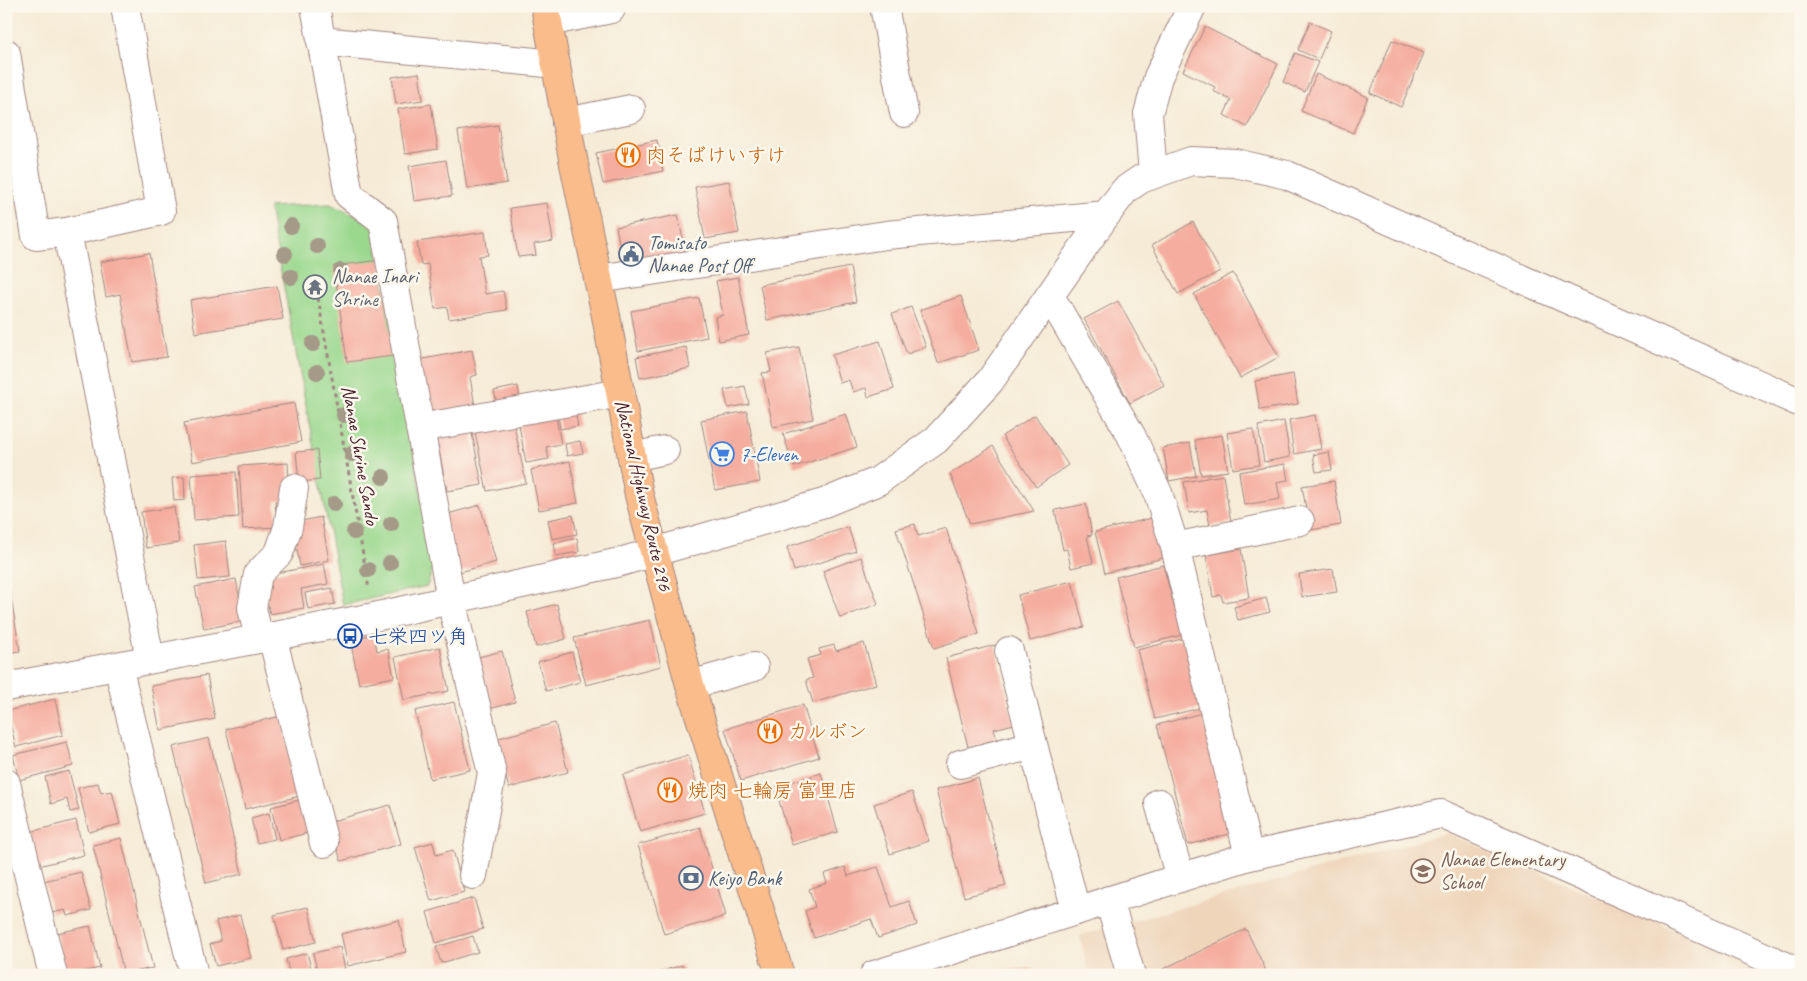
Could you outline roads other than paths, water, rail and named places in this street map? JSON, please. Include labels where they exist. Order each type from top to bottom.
[{"type":"highway","name":"National Highway Route 296","points":[[547,14],[566,122],[621,393],[639,495],[690,685],[780,975]]},
{"type":"street","points":[[6,53],[36,236],[67,232],[161,210],[125,6]]},
{"type":"street","points":[[315,6],[349,195],[383,221],[451,600],[492,773],[473,875]]},
{"type":"street","points":[[884,6],[904,113]]},
{"type":"street","points":[[1153,173],[1148,114],[1158,77],[1192,6]]},
{"type":"street","points":[[547,14],[611,9]]},
{"type":"street","points":[[321,41],[556,64]]},
{"type":"street","points":[[566,122],[632,109]]},
{"type":"street","points":[[6,686],[374,617],[620,562],[824,503],[878,480],[936,440],[990,381],[1125,190],[1153,173],[1190,161],[1235,163],[1287,175],[1801,403]]},
{"type":"street","points":[[598,279],[886,235],[1106,215]]},
{"type":"street","points":[[67,232],[150,659]]},
{"type":"street","points":[[1050,296],[1131,435],[1158,493],[1175,547],[1249,856]]},
{"type":"street","points":[[420,428],[621,393]]},
{"type":"street","points":[[632,457],[665,450]]},
{"type":"street","points":[[294,488],[288,527],[279,553],[258,574],[252,608],[265,637],[324,844]]},
{"type":"street","points":[[1175,547],[1300,520]]},
{"type":"street","points":[[1009,650],[1076,911]]},
{"type":"street","points":[[118,666],[194,975]]},
{"type":"street","points":[[690,685],[754,667]]},
{"type":"street","points":[[960,764],[1033,745]]},
{"type":"street","points":[[6,783],[53,975]]},
{"type":"street","points":[[1159,803],[1180,878]]},
{"type":"street","points":[[874,975],[1249,856],[1441,814],[1801,973]]},
{"type":"street","points":[[1109,900],[1131,975]]},
{"type":"place","name":"肉そばけいすけ","points":[[628,155]]},
{"type":"place","name":"Tomisato Nanae Post Off","points":[[631,254]]},
{"type":"place","name":"Nanae Inari Shrine","points":[[315,287]]},
{"type":"place","name":"7-Eleven","points":[[722,454]]},
{"type":"place","name":"七栄四ツ角","points":[[350,636]]},
{"type":"place","name":"カルボン","points":[[770,731]]},
{"type":"place","name":"焼肉 七輪房 富里店","points":[[670,790]]},
{"type":"place","name":"Nanae Elementary School","points":[[1423,871]]},
{"type":"place","name":"Keiyo Bank","points":[[691,878]]}]
